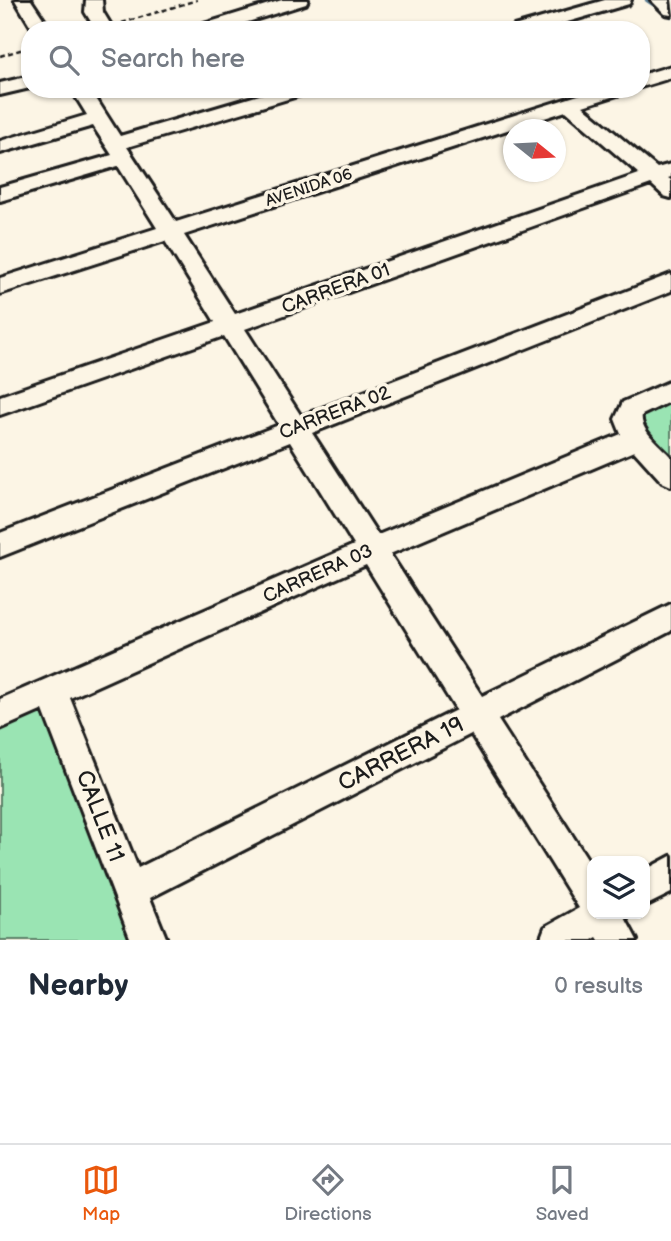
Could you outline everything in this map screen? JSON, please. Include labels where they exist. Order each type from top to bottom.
[{"type":"street","points":[[23,0],[36,21]]},
{"type":"street","points":[[94,0],[94,12],[100,21]]},
{"type":"street","points":[[232,21],[300,0]]},
{"type":"street","points":[[551,21],[622,0]]},
{"type":"street","points":[[659,0],[671,10]]},
{"type":"street","points":[[650,79],[671,72]]},
{"type":"street","points":[[0,89],[21,84]]},
{"type":"street","points":[[86,98],[587,890]]},
{"type":"street","points":[[0,194],[275,98]]},
{"type":"street","name":"AVENIDA 06","points":[[0,286],[588,98]]},
{"type":"street","points":[[569,104],[665,179]]},
{"type":"street","points":[[0,147],[98,118]]},
{"type":"street","name":"CARRERA 01","points":[[0,407],[665,179]]},
{"type":"street","name":"CARRERA 02","points":[[0,545],[671,282]]},
{"type":"street","points":[[671,390],[632,409],[628,419],[631,430],[671,475]]},
{"type":"street","name":"CARRERA 03","points":[[0,715],[373,549],[638,438]]},
{"type":"street","name":"CARRERA 19","points":[[130,890],[671,617]]},
{"type":"street","name":"CALLE 11","points":[[52,691],[149,940]]},
{"type":"street","points":[[650,885],[671,873]]},
{"type":"street","points":[[558,940],[594,919]]},
{"type":"street","points":[[606,919],[619,940]]},
{"type":"path","points":[[130,21],[197,0]]},
{"type":"path","points":[[0,56],[21,50]]},
{"type":"green space","points":[[671,390],[671,475],[632,409]]},
{"type":"green space","points":[[52,692],[149,940],[0,940],[0,714]]},
{"type":"waterway","points":[[647,0],[671,16]]}]
